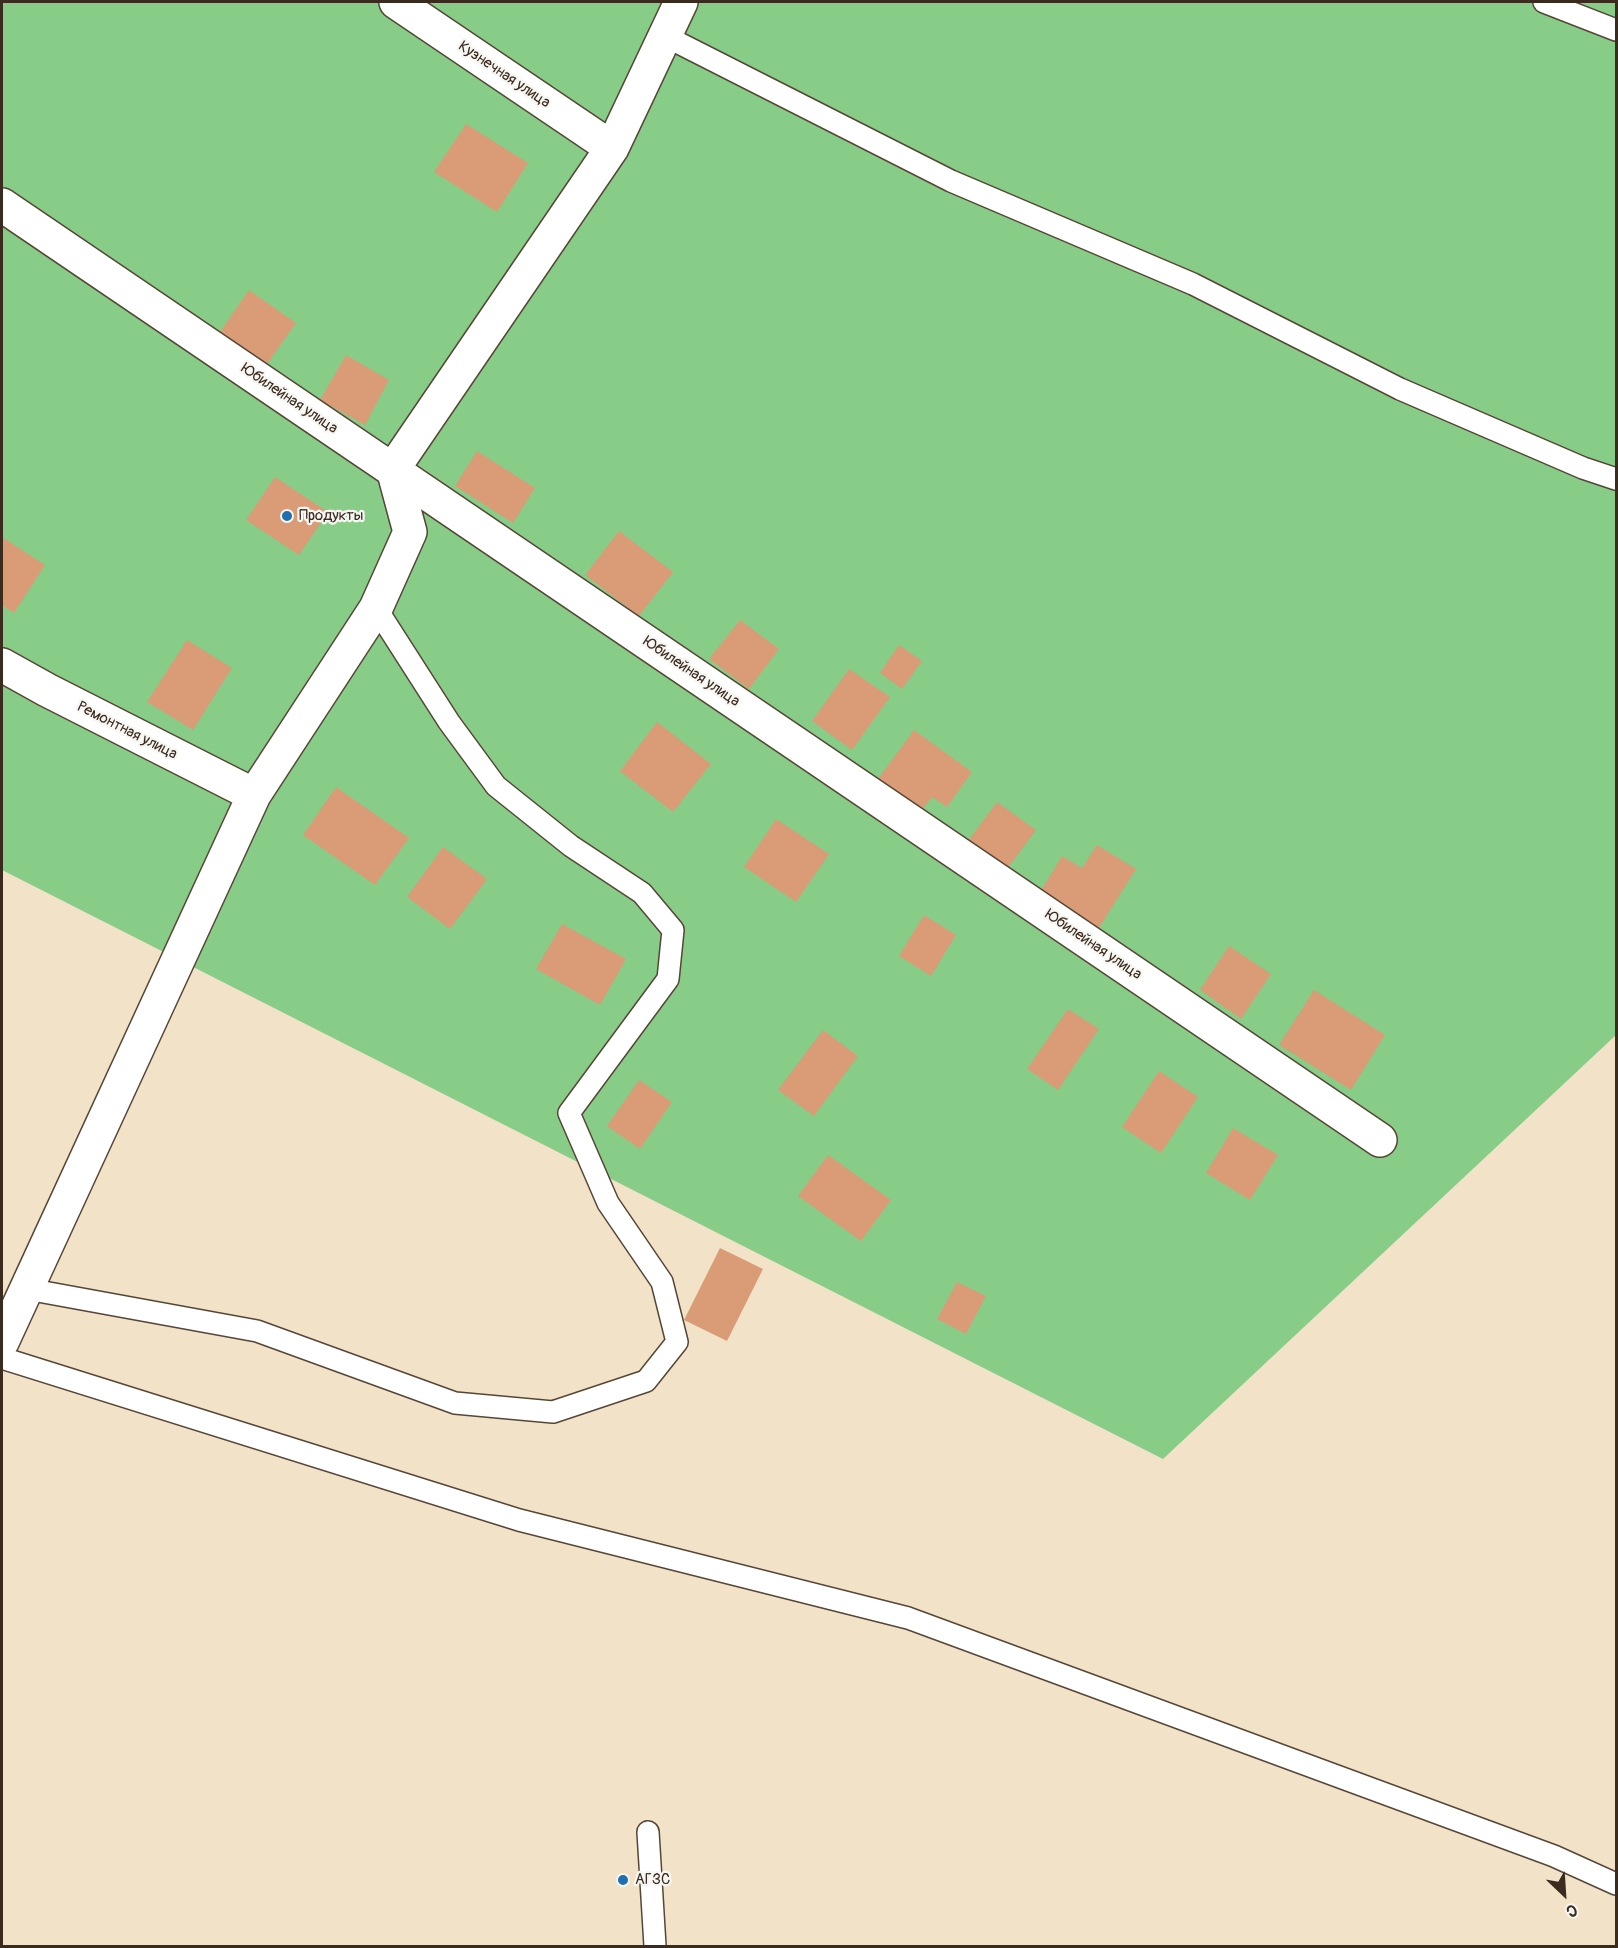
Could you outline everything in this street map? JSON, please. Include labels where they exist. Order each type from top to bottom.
[{"type":"street","name":"Кузнечная улица","points":[[396,2],[612,148]]},
{"type":"street","points":[[2,1342],[254,795],[376,608],[410,532],[393,469],[612,148],[681,2]]},
{"type":"street","name":"Юбилейная улица","points":[[2,205],[1380,1140]]},
{"type":"street","name":"Ремонтная улица","points":[[2,665],[254,795]]},
{"type":"lane","points":[[1544,2],[1617,30]]},
{"type":"lane","points":[[665,36],[951,182],[1193,284],[1400,389],[1583,468],[1617,479]]},
{"type":"lane","points":[[27,1289],[257,1331],[454,1403],[553,1412],[646,1381],[677,1342],[662,1282],[608,1203],[569,1113],[669,979],[673,930],[642,893],[571,846],[496,786],[450,722],[376,608]]},
{"type":"lane","points":[[2,1358],[519,1520],[908,1618],[1554,1856],[1617,1884]]},
{"type":"lane","points":[[648,1832],[655,1947]]},
{"type":"green space","points":[[2,2],[1616,2],[1616,1035],[1163,1459],[2,870]]},
{"type":"building","points":[[466,124],[528,163],[497,212],[434,172]]},
{"type":"building","points":[[249,290],[296,323],[267,364],[220,332]]},
{"type":"building","points":[[346,355],[389,380],[365,425],[320,400]]},
{"type":"building","points":[[477,451],[535,488],[513,523],[455,486]]},
{"type":"building","name":"Продукты","points":[[275,477],[328,512],[299,555],[246,520]]},
{"type":"building","points":[[619,531],[673,572],[639,616],[585,575]]},
{"type":"building","points":[[2,537],[45,565],[14,613],[2,605]]},
{"type":"building","points":[[740,620],[779,649],[749,689],[709,659]]},
{"type":"building","points":[[187,640],[232,668],[193,730],[147,702]]},
{"type":"building","points":[[899,645],[922,661],[902,689],[880,673]]},
{"type":"building","points":[[849,669],[890,697],[852,750],[812,721]]},
{"type":"building","points":[[657,722],[711,764],[673,812],[620,771]]},
{"type":"building","points":[[914,730],[972,772],[947,807],[932,797],[922,810],[878,779]]},
{"type":"building","points":[[336,787],[409,838],[375,885],[303,835]]},
{"type":"building","points":[[997,802],[1036,830],[1007,869],[968,841]]},
{"type":"building","points":[[776,819],[829,854],[796,902],[744,867]]},
{"type":"building","points":[[1097,845],[1136,869],[1097,931],[1039,894],[1062,856],[1082,868]]},
{"type":"building","points":[[443,847],[487,879],[450,929],[407,897]]},
{"type":"building","points":[[924,915],[956,935],[931,976],[899,956]]},
{"type":"building","points":[[562,924],[626,959],[600,1005],[536,969]]},
{"type":"building","points":[[1229,946],[1271,974],[1241,1019],[1200,990]]},
{"type":"building","points":[[1314,990],[1385,1035],[1351,1090],[1279,1045]]},
{"type":"building","points":[[1068,1009],[1099,1029],[1058,1090],[1027,1069]]},
{"type":"building","points":[[823,1030],[858,1056],[814,1116],[778,1090]]},
{"type":"building","points":[[1159,1071],[1198,1097],[1161,1153],[1122,1127]]},
{"type":"building","points":[[639,1080],[672,1102],[640,1149],[607,1126]]},
{"type":"building","points":[[1233,1128],[1278,1155],[1250,1200],[1206,1173]]},
{"type":"building","points":[[828,1155],[891,1200],[861,1241],[798,1196]]},
{"type":"building","points":[[720,1248],[763,1269],[727,1341],[684,1320]]},
{"type":"building","points":[[957,1282],[986,1296],[966,1334],[937,1319]]},
{"type":"place","name":"Продукты","points":[[287,516]]},
{"type":"place","name":"АГЗС","points":[[623,1880]]}]
